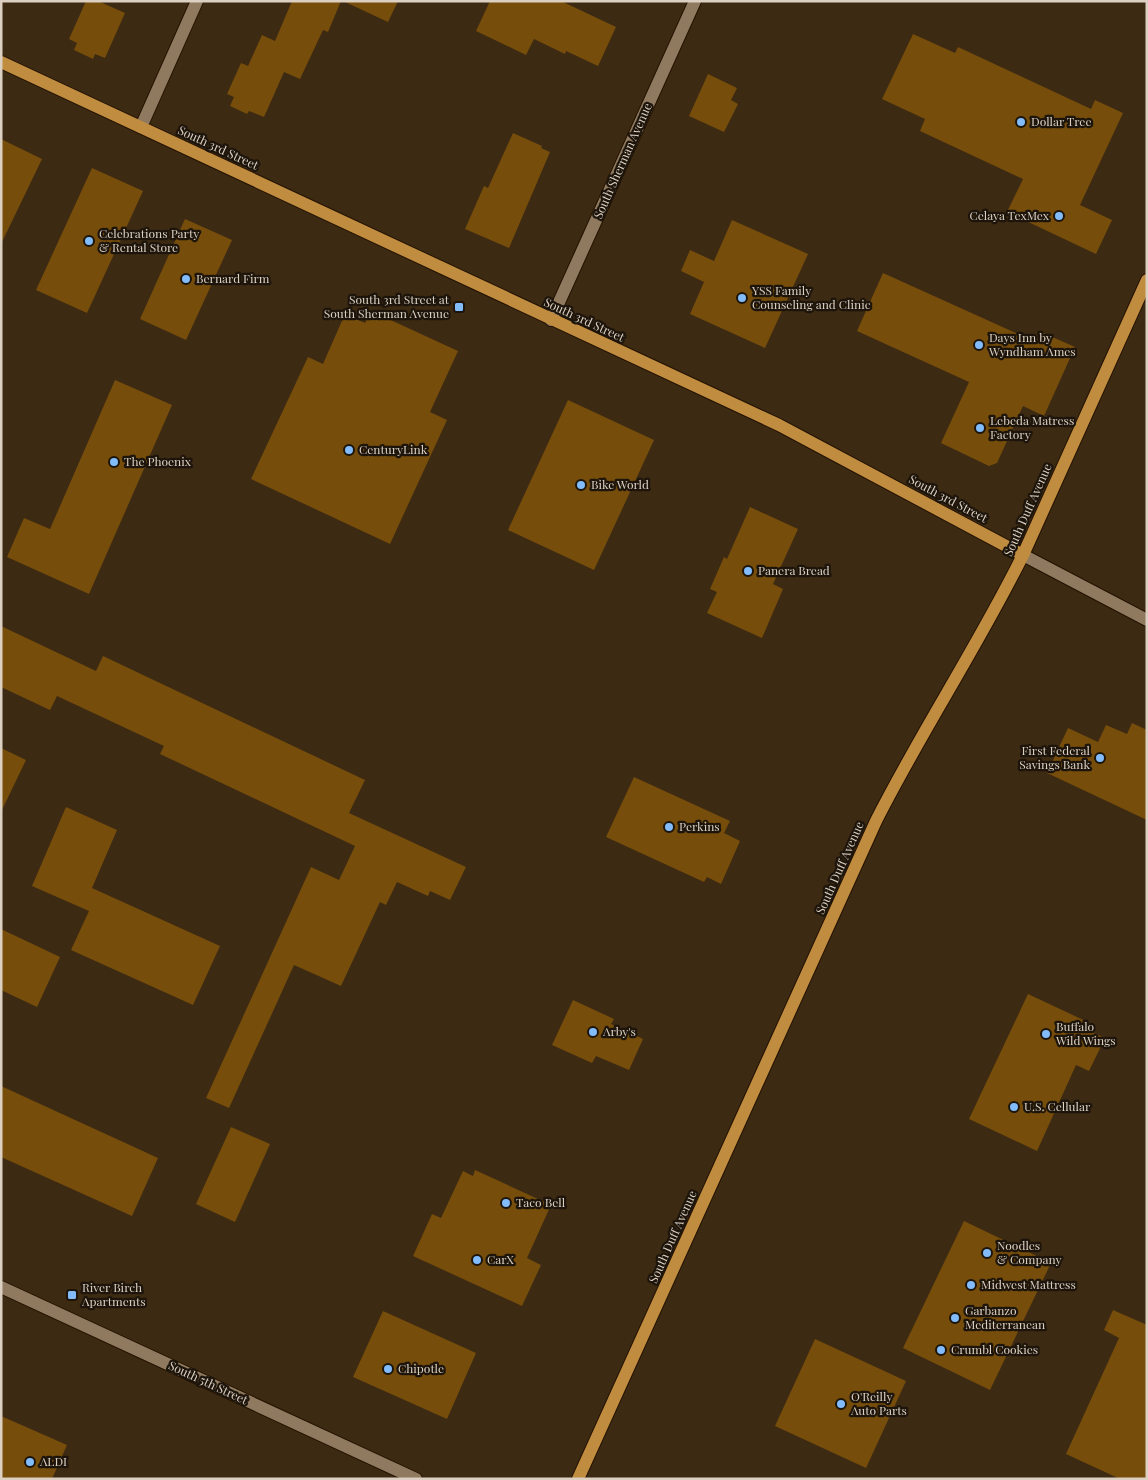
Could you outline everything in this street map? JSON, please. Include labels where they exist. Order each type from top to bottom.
[{"type":"main road","name":"South 3rd Street","points":[[1,62],[794,433],[1023,555]]},
{"type":"main road","name":"South Duff Avenue","points":[[578,1479],[876,821],[904,766],[1003,595],[1023,555],[1147,280]]},
{"type":"street","points":[[141,127],[197,1]]},
{"type":"street","name":"South Sherman Avenue","points":[[551,320],[695,1]]},
{"type":"street","name":"South 3rd Street","points":[[1023,555],[1147,620]]},
{"type":"street","name":"South 5th Street","points":[[1,1288],[416,1479]]},
{"type":"building","points":[[86,1],[98,1],[125,13],[105,58],[95,54],[93,59],[74,50],[77,43],[69,39]]},
{"type":"building","points":[[292,1],[341,1],[328,32],[323,30],[300,79],[284,72],[264,117],[249,111],[247,114],[230,106],[234,97],[227,94],[241,63],[248,66],[262,35],[275,41]]},
{"type":"building","points":[[343,1],[398,1],[388,22]]},
{"type":"building","points":[[490,1],[561,1],[616,27],[598,66],[566,51],[565,54],[534,39],[526,55],[476,31]]},
{"type":"building","name":"Dollar Tree","points":[[913,34],[955,53],[958,47],[1091,109],[1095,100],[1123,113],[1080,205],[1112,220],[1096,254],[1007,212],[1023,179],[920,131],[925,119],[882,99]]},
{"type":"building","points":[[708,74],[737,88],[731,100],[738,104],[724,132],[689,116]]},
{"type":"building","points":[[513,133],[542,146],[541,148],[550,152],[509,248],[465,229],[484,186],[488,188]]},
{"type":"building","points":[[1,139],[42,159],[1,244]]},
{"type":"building","name":"Celebrations Party & Rental Store","points":[[92,168],[143,191],[87,313],[36,290]]},
{"type":"building","name":"Bernard Firm","points":[[185,219],[232,240],[186,340],[140,319]]},
{"type":"building","name":"YSS Family Counseling and Clinic","points":[[732,220],[808,254],[765,348],[690,314],[704,282],[681,271],[690,250],[714,261]]},
{"type":"building","name":"Days Inn by Wyndham Ames","points":[[883,273],[1036,342],[1041,332],[1075,347],[1044,416],[1023,406],[997,463],[989,466],[941,443],[969,382],[857,331]]},
{"type":"building","name":"CenturyLink","points":[[371,311],[458,351],[430,412],[447,420],[390,544],[251,479],[308,357],[323,364],[345,314],[365,323]]},
{"type":"building","name":"The Phoenix","points":[[115,380],[172,405],[89,594],[7,557],[24,518],[50,529]]},
{"type":"building","name":"Bike World","points":[[568,400],[654,440],[594,570],[508,530]]},
{"type":"building","name":"Panera Bread","points":[[750,507],[798,529],[773,584],[783,589],[762,638],[707,613],[717,592],[710,589],[724,557],[727,559]]},
{"type":"building","points":[[1,626],[96,671],[103,656],[365,780],[349,813],[466,867],[450,900],[430,891],[428,896],[397,882],[386,905],[380,902],[341,986],[294,965],[229,1108],[206,1098],[311,867],[339,880],[355,846],[160,754],[164,746],[57,696],[50,710],[1,687]]},
{"type":"building","name":"First Federal Savings Bank","points":[[1132,723],[1147,730],[1147,820],[1047,773],[1068,728],[1098,742],[1106,725],[1127,734]]},
{"type":"building","points":[[1,748],[26,760],[1,812]]},
{"type":"building","name":"Perkins","points":[[634,777],[730,821],[724,833],[740,841],[721,884],[707,877],[704,882],[606,837]]},
{"type":"building","points":[[66,807],[117,830],[92,888],[220,946],[193,1005],[71,950],[89,911],[32,886]]},
{"type":"building","points":[[1,929],[60,957],[37,1007],[1,990]]},
{"type":"building","points":[[1028,994],[1094,1025],[1091,1032],[1105,1038],[1089,1071],[1076,1065],[1037,1151],[969,1119]]},
{"type":"building","name":"Arby's","points":[[573,1000],[614,1019],[611,1024],[643,1039],[629,1070],[596,1056],[592,1063],[552,1045]]},
{"type":"building","points":[[1,1086],[158,1158],[132,1216],[1,1157]]},
{"type":"building","points":[[231,1127],[270,1144],[235,1222],[196,1204]]},
{"type":"building","points":[[475,1170],[551,1205],[527,1258],[541,1265],[522,1306],[413,1256],[432,1214],[441,1218],[463,1171],[473,1176]]},
{"type":"building","points":[[964,1221],[1051,1263],[990,1390],[903,1348]]},
{"type":"building","points":[[1113,1310],[1147,1325],[1147,1479],[1120,1479],[1066,1454],[1119,1338],[1104,1330]]},
{"type":"building","points":[[383,1311],[476,1353],[447,1419],[353,1377]]},
{"type":"building","name":"O'Reilly Auto Parts","points":[[815,1339],[906,1381],[866,1468],[775,1426]]},
{"type":"building","name":"ALDI","points":[[1,1416],[67,1445],[52,1479],[1,1479]]},
{"type":"place","name":"Dollar Tree","points":[[1021,122]]},
{"type":"place","name":"Celaya TexMex","points":[[1059,216]]},
{"type":"place","name":"Celebrations Party & Rental Store","points":[[89,241]]},
{"type":"place","name":"Bernard Firm","points":[[186,279]]},
{"type":"place","name":"YSS Family Counseling and Clinic","points":[[742,298]]},
{"type":"place","name":"South 3rd Street at South Sherman Avenue","points":[[459,307]]},
{"type":"place","name":"Days Inn by Wyndham Ames","points":[[979,345]]},
{"type":"place","name":"Lebeda Matress Factory","points":[[980,428]]},
{"type":"place","name":"CenturyLink","points":[[349,450]]},
{"type":"place","name":"The Phoenix","points":[[114,462]]},
{"type":"place","name":"Bike World","points":[[581,485]]},
{"type":"place","name":"Panera Bread","points":[[748,571]]},
{"type":"place","name":"First Federal Savings Bank","points":[[1100,758]]},
{"type":"place","name":"Perkins","points":[[669,827]]},
{"type":"place","name":"Arby's","points":[[593,1032]]},
{"type":"place","name":"Buffalo Wild Wings","points":[[1046,1034]]},
{"type":"place","name":"U.S. Cellular","points":[[1014,1107]]},
{"type":"place","name":"Taco Bell","points":[[506,1203]]},
{"type":"place","name":"Noodles & Company","points":[[987,1253]]},
{"type":"place","name":"CarX","points":[[477,1260]]},
{"type":"place","name":"Midwest Mattress","points":[[971,1285]]},
{"type":"place","name":"River Birch Apartments","points":[[72,1295]]},
{"type":"place","name":"Garbanzo Mediterranean","points":[[955,1318]]},
{"type":"place","name":"Crumbl Cookies","points":[[941,1350]]},
{"type":"place","name":"Chipotle","points":[[388,1369]]},
{"type":"place","name":"O'Reilly Auto Parts","points":[[841,1404]]},
{"type":"place","name":"ALDI","points":[[30,1462]]}]
